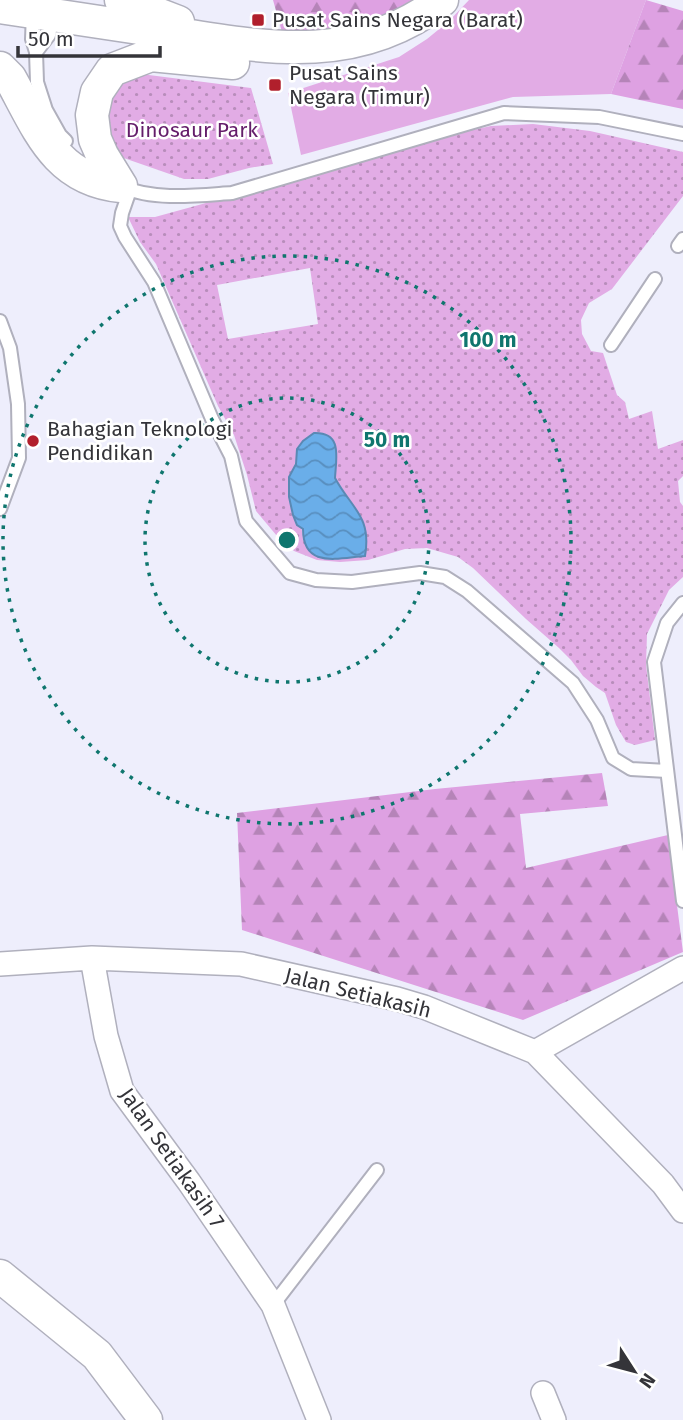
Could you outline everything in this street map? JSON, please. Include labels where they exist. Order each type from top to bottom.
[{"type":"street","points":[[121,0],[179,22],[191,37]]},
{"type":"street","points":[[125,188],[102,155],[95,139],[92,115],[97,92],[112,70],[151,55],[303,69],[335,57],[367,39],[424,14],[442,0]]},
{"type":"street","points":[[28,6],[230,43],[304,48],[367,39]]},
{"type":"street","points":[[0,68],[9,78],[52,151],[62,162],[83,177],[125,188]]},
{"type":"street","name":"Jalan Setiakasih","points":[[0,964],[92,958],[241,964],[424,1007],[535,1052],[663,1184],[683,1211]]},
{"type":"street","name":"Jalan Setiakasih 7","points":[[92,958],[106,1037],[122,1091],[189,1182],[272,1305],[319,1420]]},
{"type":"street","points":[[535,1052],[683,968]]},
{"type":"street","points":[[0,1276],[97,1355],[146,1420]]},
{"type":"street","points":[[543,1393],[554,1420]]},
{"type":"lane","points":[[28,6],[49,35],[36,52]]},
{"type":"lane","points":[[28,6],[36,52],[37,82],[46,110],[60,135],[75,151]]},
{"type":"lane","points":[[93,165],[125,188],[161,195],[196,196],[232,193],[504,113],[599,117],[683,134]]},
{"type":"lane","points":[[125,188],[120,226],[153,282],[230,456],[246,521],[290,573],[316,580],[352,582],[420,573],[445,577],[467,591],[573,683],[597,720],[613,758],[631,769],[667,771]]},
{"type":"lane","points":[[611,345],[656,279]]},
{"type":"lane","points":[[0,321],[10,348],[18,404],[19,458],[0,509]]},
{"type":"lane","points":[[683,603],[667,623],[654,662],[683,901]]},
{"type":"lane","points":[[272,1305],[377,1170]]},
{"type":"green space","points":[[273,0],[422,0],[351,33],[282,32]]},
{"type":"green space","points":[[469,0],[646,0],[611,94],[513,97],[301,155],[288,93],[399,57],[427,39]]},
{"type":"green space","points":[[646,0],[683,11],[683,109],[611,94]]},
{"type":"green space","name":"Dinosaur Park","points":[[141,74],[251,88],[273,164],[208,179],[184,179],[118,156],[109,143],[104,113],[110,86]]},
{"type":"green space","points":[[533,124],[590,131],[683,152],[683,196],[612,289],[589,303],[581,320],[582,334],[591,351],[603,353],[617,395],[625,402],[629,419],[652,411],[658,449],[683,440],[683,476],[678,481],[680,502],[683,506],[683,577],[669,590],[647,634],[646,665],[655,740],[635,745],[626,742],[616,725],[605,693],[583,676],[559,648],[458,557],[427,548],[405,549],[368,560],[317,560],[294,551],[277,536],[256,511],[234,435],[218,406],[156,264],[140,242],[128,217],[155,217],[491,126]],"holes":[[[310,268],[318,324],[228,339],[217,285]],[[298,449],[337,453],[335,478],[360,515],[365,555],[323,558],[303,540],[288,491]]]},
{"type":"green space","points":[[602,773],[608,806],[520,814],[526,868],[668,835],[683,952],[523,1020],[242,930],[237,813],[435,789]]},
{"type":"water","points":[[314,433],[330,437],[334,442],[335,478],[363,522],[366,531],[365,556],[334,559],[315,556],[305,542],[303,529],[297,525],[289,497],[289,477],[296,464],[297,449]]},
{"type":"place","name":"Pusat Sains Negara (Barat)","points":[[258,20]]},
{"type":"place","name":"Pusat Sains Negara (Timur)","points":[[275,85]]},
{"type":"place","name":"Bahagian Teknologi Pendidikan","points":[[33,441]]}]
